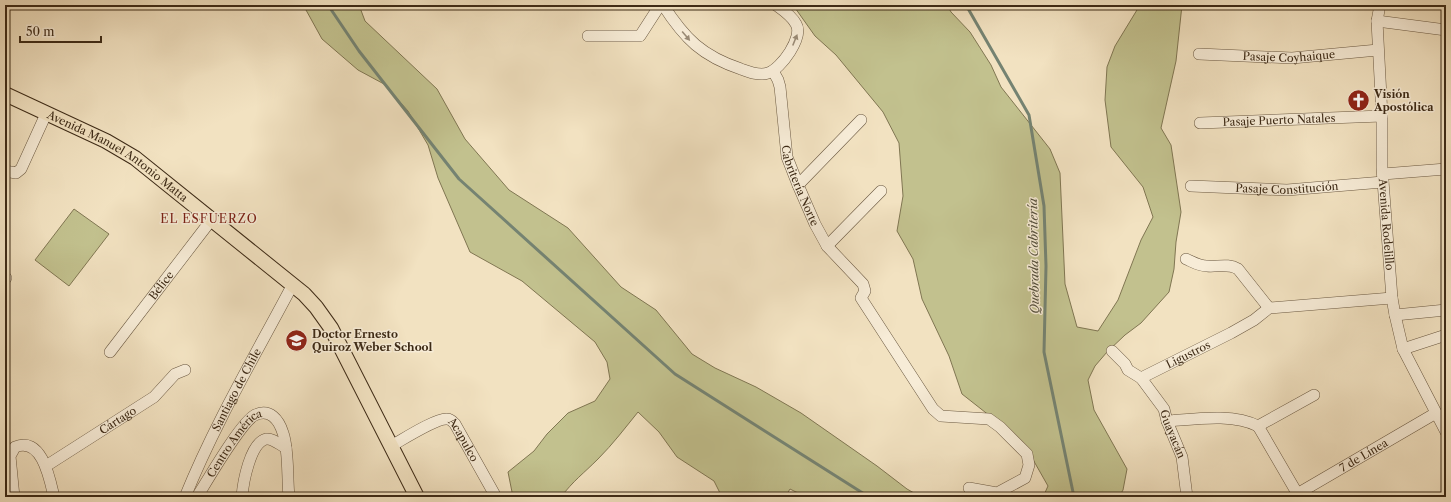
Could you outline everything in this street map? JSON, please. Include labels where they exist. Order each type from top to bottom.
[{"type":"main road","name":"Avenida Manuel Antonio Matta","points":[[5,94],[106,141],[134,158],[293,284],[316,307],[331,328],[416,497]]},
{"type":"street","points":[[588,36],[640,36],[660,5]]},
{"type":"street","points":[[663,5],[691,43],[703,52],[716,60],[750,72],[768,74],[780,65],[792,49],[799,31],[797,24],[791,17],[776,5]]},
{"type":"street","name":"Avenida Rodelillo","points":[[1380,5],[1377,21],[1382,116],[1383,178],[1392,298],[1403,348],[1446,432]]},
{"type":"street","points":[[1377,21],[1446,30]]},
{"type":"street","name":"Pasaje Coyhaique","points":[[1199,54],[1292,58],[1378,50]]},
{"type":"street","name":"Cabritería Norte","points":[[772,71],[780,86],[787,157],[815,224],[827,246],[863,284],[865,291],[861,298],[933,409],[941,416],[989,419],[1000,427],[1027,454],[1029,465],[1025,478],[997,493],[969,488]]},
{"type":"street","points":[[5,171],[16,173],[21,169],[46,114]]},
{"type":"street","name":"Pasaje Puerto Natales","points":[[1200,123],[1382,116]]},
{"type":"street","points":[[798,185],[861,120]]},
{"type":"street","name":"Pasaje Constitución","points":[[1191,186],[1287,190],[1446,169]]},
{"type":"street","points":[[827,246],[881,191]]},
{"type":"street","name":"Bélice","points":[[110,352],[212,219]]},
{"type":"street","points":[[1186,259],[1199,265],[1209,267],[1227,265],[1234,266],[1269,308],[1392,298]]},
{"type":"street","name":"Santiago de Chile","points":[[185,497],[220,421],[293,284]]},
{"type":"street","name":"Ligustros","points":[[1141,378],[1231,334],[1254,320],[1269,308]]},
{"type":"street","points":[[1395,315],[1446,310]]},
{"type":"street","points":[[1403,348],[1446,336]]},
{"type":"street","points":[[1112,351],[1128,370],[1141,378]]},
{"type":"street","name":"Cártago","points":[[46,466],[154,397],[175,374],[185,370]]},
{"type":"street","name":"Guayacán","points":[[1141,378],[1164,409],[1167,421],[1182,457],[1187,497]]},
{"type":"street","points":[[1258,426],[1314,395]]},
{"type":"street","name":"7 de Línea","points":[[1294,495],[1436,413]]},
{"type":"street","name":"Centro América","points":[[197,497],[240,430],[255,415],[265,414],[274,416],[280,423],[284,435],[289,497]]},
{"type":"street","points":[[1167,421],[1218,418],[1238,419],[1249,421],[1258,426],[1294,495]]},
{"type":"street","name":"Acapulco","points":[[391,446],[434,423],[447,419],[451,420],[455,424],[496,497]]},
{"type":"street","points":[[242,497],[250,461],[256,446],[268,439],[275,441],[286,448]]},
{"type":"street","points":[[14,497],[10,456],[15,447],[20,445],[33,448],[41,456],[46,466],[54,497]]},
{"type":"shaded area","points":[[301,5],[359,5],[365,21],[437,89],[465,139],[509,190],[568,228],[621,287],[656,310],[692,354],[715,368],[756,387],[801,413],[877,466],[907,489],[921,497],[806,497],[790,489],[785,497],[722,497],[714,481],[677,457],[659,432],[638,412],[609,448],[565,491],[561,497],[513,497],[508,472],[534,451],[547,434],[568,413],[595,401],[610,379],[607,362],[595,342],[522,281],[470,252],[438,178],[428,145],[408,111],[384,84],[358,70],[322,39],[306,10]]},
{"type":"shaded area","points":[[793,5],[947,5],[951,12],[970,32],[991,65],[1001,87],[1050,149],[1060,173],[1065,284],[1077,327],[1098,331],[1118,300],[1141,240],[1153,217],[1143,187],[1111,147],[1105,100],[1107,67],[1115,46],[1140,5],[1182,5],[1176,61],[1161,128],[1171,145],[1181,212],[1176,242],[1174,269],[1169,292],[1141,323],[1125,335],[1107,352],[1095,366],[1088,380],[1094,410],[1127,469],[1123,490],[1119,497],[1043,497],[1048,486],[1023,442],[962,394],[949,356],[922,299],[913,259],[897,231],[903,196],[899,143],[883,112],[836,55],[815,36]]},
{"type":"shaded area","points":[[74,209],[109,234],[69,286],[35,260]]},
{"type":"waterway","points":[[328,5],[359,51],[459,179],[675,374],[869,497]]},
{"type":"waterway","name":"Quebrada Cabritería","points":[[966,5],[1029,115],[1044,206],[1046,266],[1044,352],[1074,497]]},
{"type":"place","name":"Visión Apostólica","points":[[1358,100]]},
{"type":"place","name":"Doctor Ernesto Quiroz Weber School","points":[[297,340]]},
{"type":"district","name":"EL ESFUERZO","points":[[209,219]]}]
